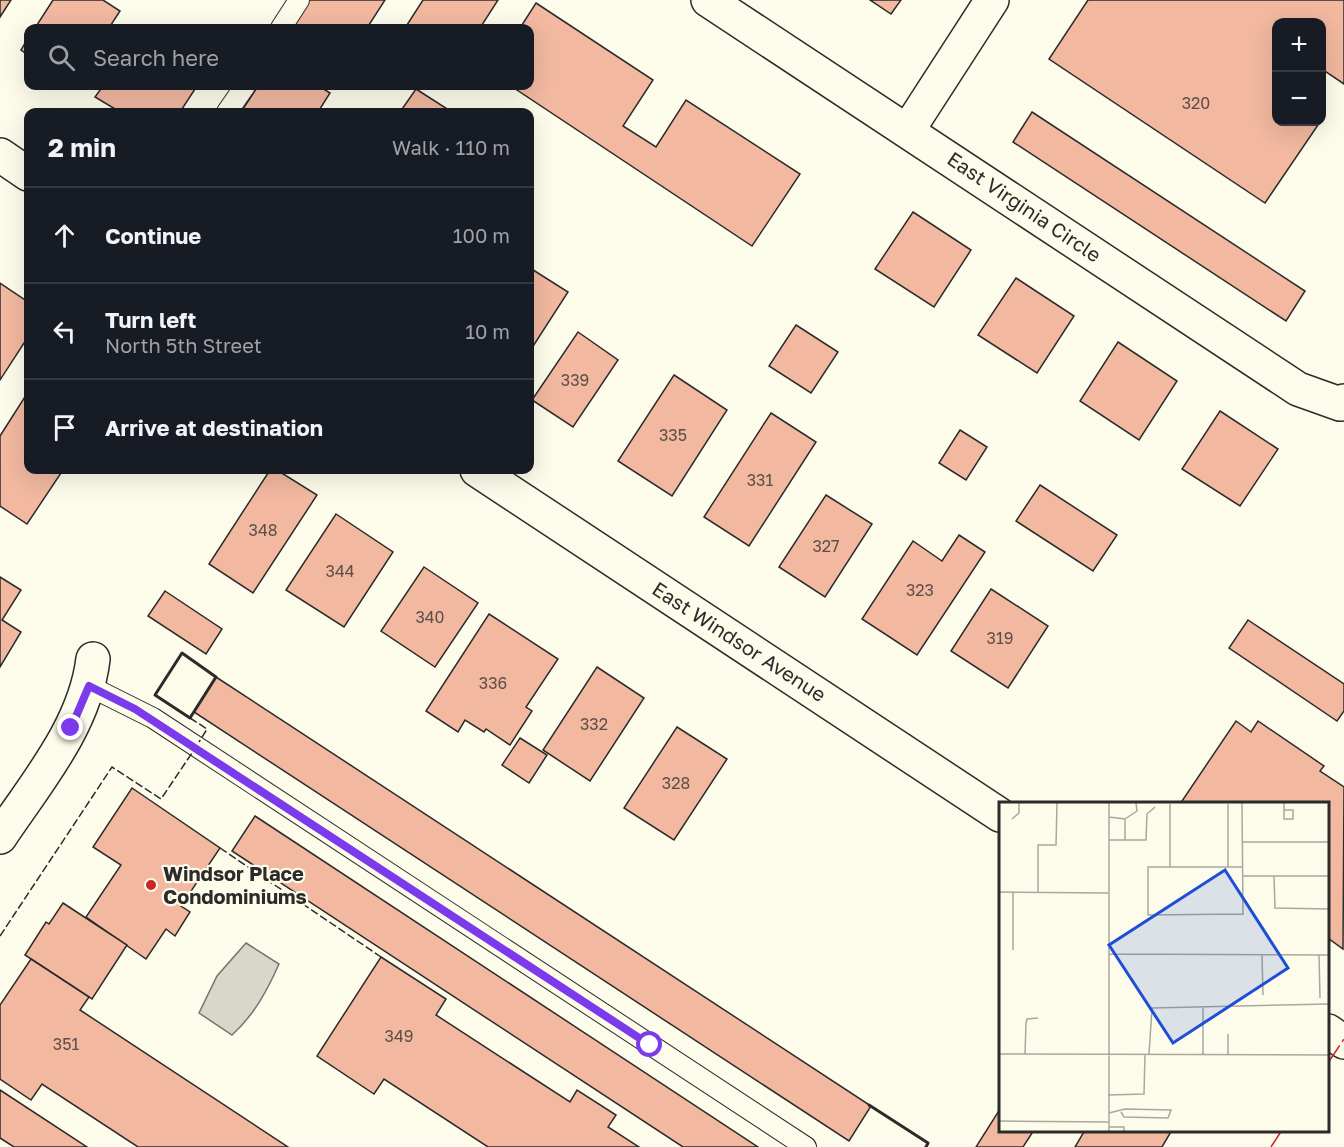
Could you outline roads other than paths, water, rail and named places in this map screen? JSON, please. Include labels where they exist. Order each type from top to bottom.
[{"type":"street","name":"East Virginia Circle","points":[[708,0],[1298,389],[1340,404],[1344,401]]},
{"type":"street","points":[[908,130],[992,0]]},
{"type":"street","points":[[0,155],[24,171]]},
{"type":"street","name":"East Windsor Avenue","points":[[483,474],[999,814]]},
{"type":"street","points":[[0,837],[71,728],[91,672]]},
{"type":"street","points":[[1329,1032],[1344,1042]]},
{"type":"lane","points":[[284,24],[299,0]]},
{"type":"lane","points":[[230,108],[241,90]]},
{"type":"lane","points":[[91,672],[153,718],[806,1147]]},
{"type":"place","name":"Windsor Place Condominiums","points":[[151,885]]}]
